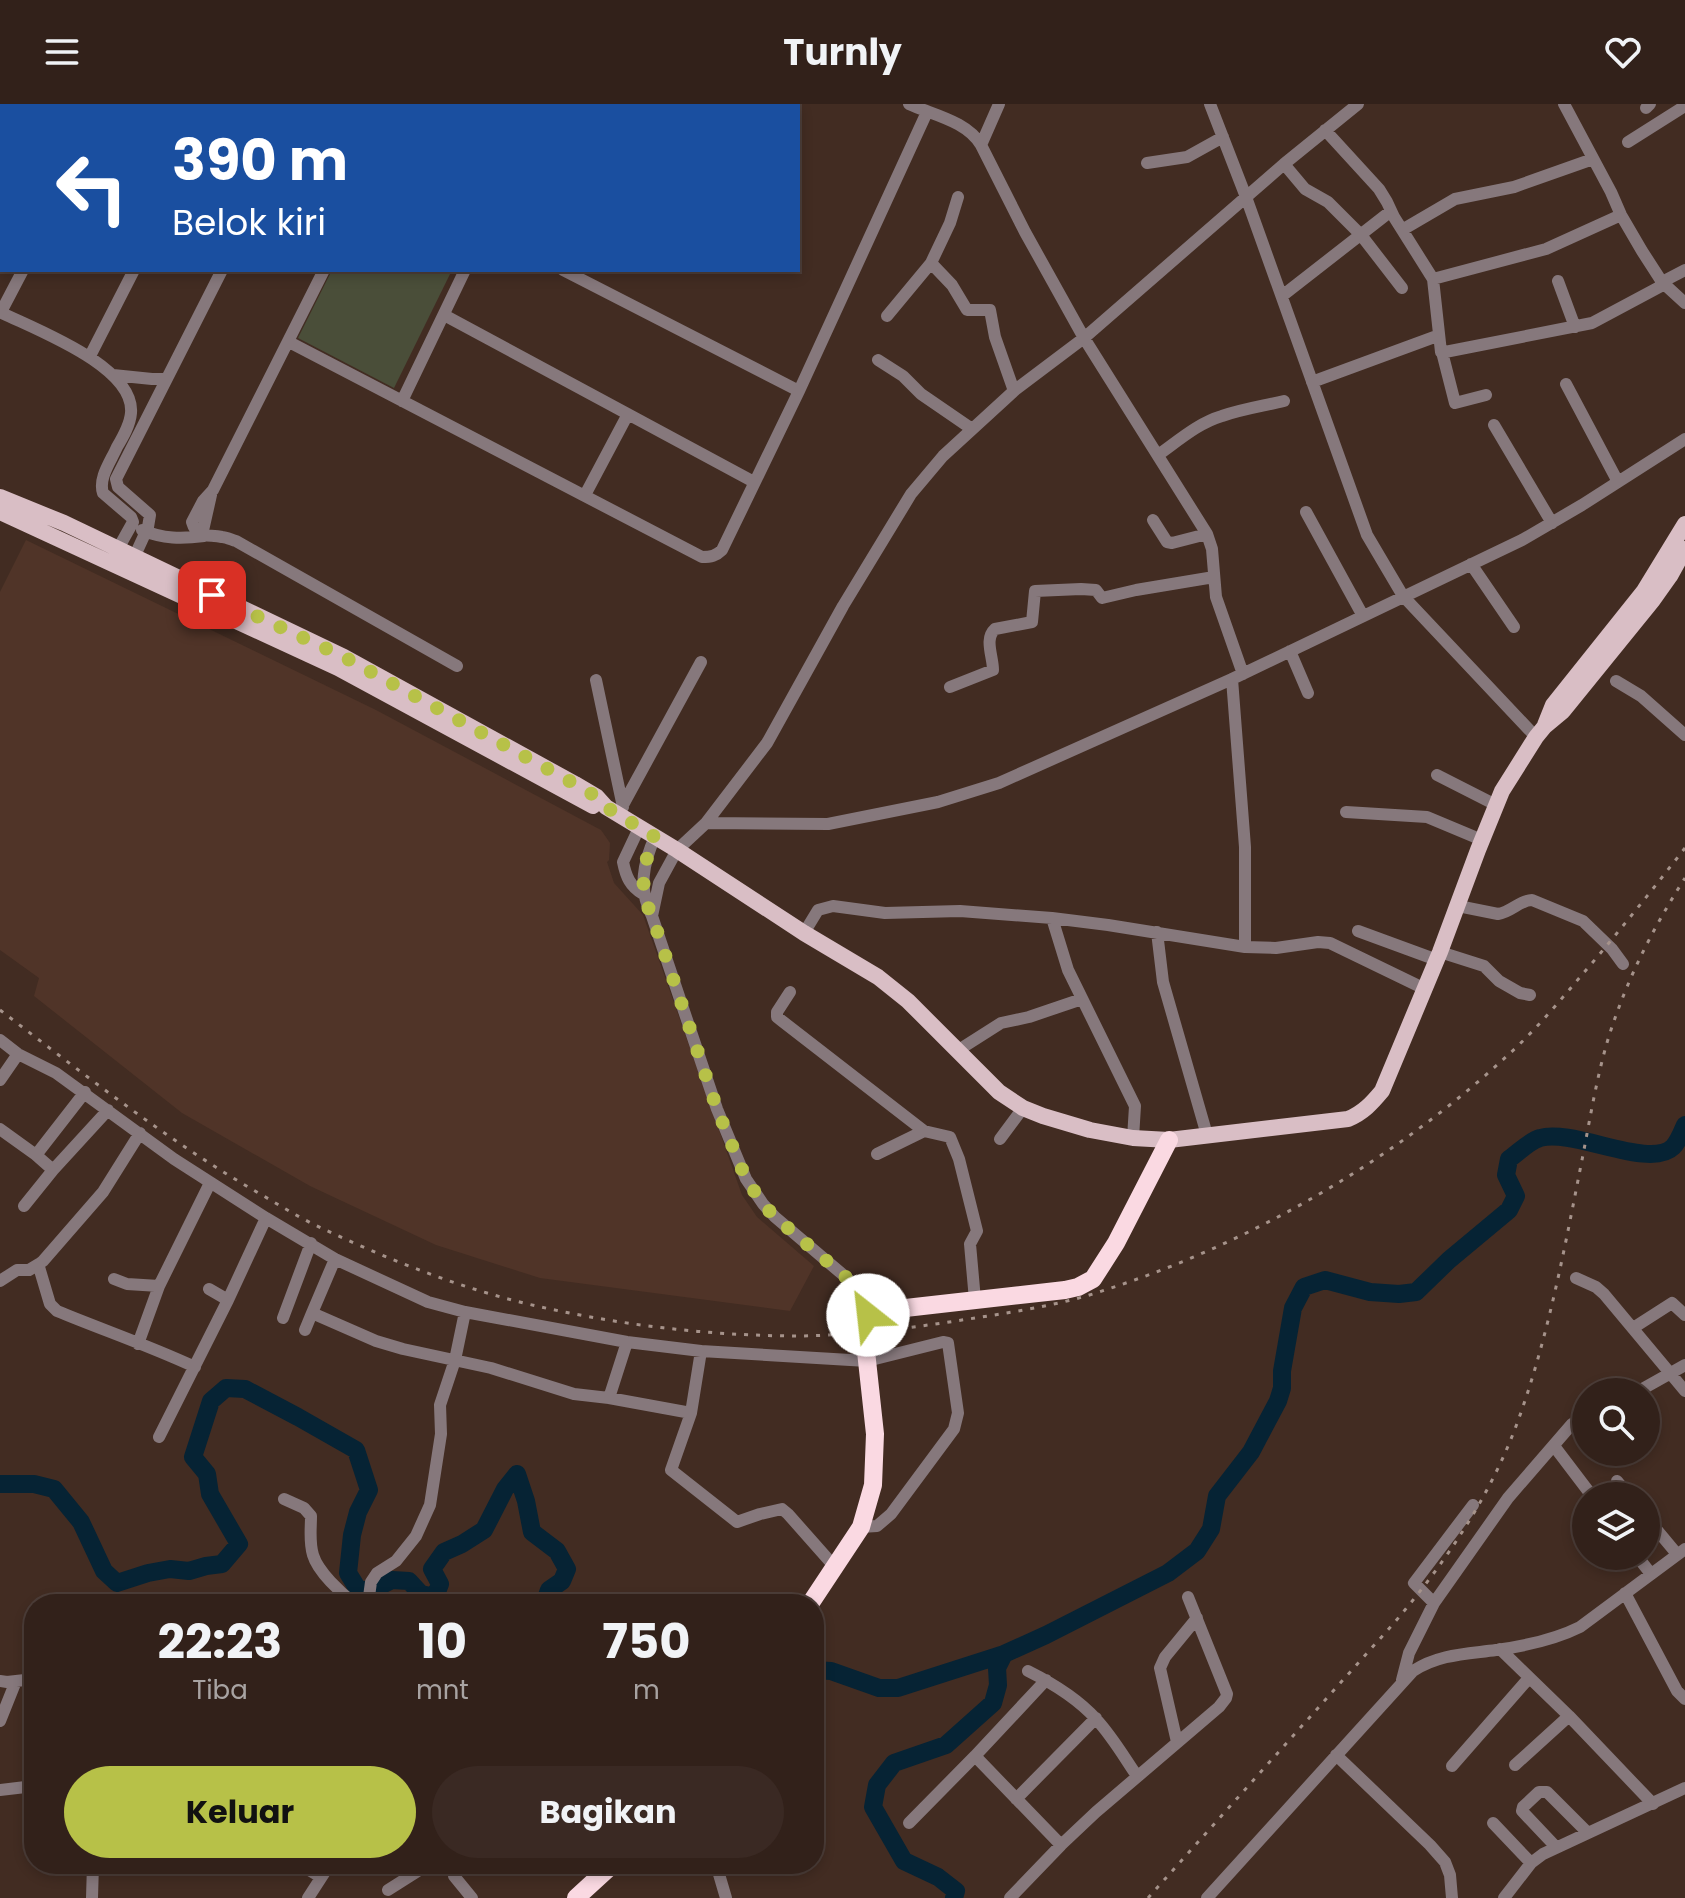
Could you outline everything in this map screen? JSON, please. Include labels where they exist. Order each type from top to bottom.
[{"type":"highway","points":[[816,1594],[861,1527],[873,1485],[875,1434],[864,1322],[868,1315],[879,1311],[1065,1290],[1093,1279],[1116,1243],[1169,1140]]},
{"type":"highway","points":[[576,1898],[602,1874]]},
{"type":"main road","points":[[0,497],[64,523],[114,556]]},
{"type":"main road","points":[[0,512],[131,564],[338,668],[593,806],[616,809],[639,828],[878,977],[908,1001],[999,1092],[1023,1108],[1090,1130],[1133,1138],[1169,1140],[1348,1119],[1359,1115],[1382,1091],[1496,805],[1514,771],[1540,732],[1553,705],[1644,591],[1685,524]]},
{"type":"main road","points":[[1540,732],[1563,711],[1653,600],[1685,549]]},
{"type":"street","points":[[909,104],[966,128],[976,136],[1084,338],[1207,534],[1212,549],[1216,597],[1238,676],[1245,847],[1245,947]]},
{"type":"street","points":[[981,145],[999,104]]},
{"type":"street","points":[[1210,104],[1367,535],[1403,596],[1540,732]]},
{"type":"street","points":[[652,916],[659,883],[677,850],[706,823],[767,743],[843,606],[911,494],[943,456],[1014,391],[1084,338],[1284,164],[1358,104]]},
{"type":"street","points":[[1564,104],[1621,215],[1664,283],[1685,303]]},
{"type":"street","points":[[1628,142],[1685,106]]},
{"type":"street","points":[[289,342],[702,557],[717,555],[799,391],[927,112]]},
{"type":"street","points":[[1325,130],[1379,189],[1433,279],[1439,349],[1455,403],[1486,395]]},
{"type":"street","points":[[1147,163],[1187,157],[1223,137]]},
{"type":"street","points":[[1402,230],[1455,199],[1514,187],[1593,159]]},
{"type":"street","points":[[1284,164],[1305,189],[1328,202],[1361,235],[1402,288]]},
{"type":"street","points":[[887,316],[931,263],[950,223],[958,197]]},
{"type":"street","points":[[1282,296],[1391,211]]},
{"type":"street","points":[[1433,279],[1546,249],[1621,215]]},
{"type":"street","points":[[931,263],[952,285],[967,310],[990,310],[995,337],[1014,391]]},
{"type":"street","points":[[1442,352],[1592,323],[1685,270]]},
{"type":"street","points":[[22,272],[0,312],[90,356],[113,375],[127,394],[132,411],[129,423],[101,488],[131,517],[132,525],[114,556]]},
{"type":"street","points":[[90,356],[133,272]]},
{"type":"street","points":[[131,564],[146,532],[150,515],[118,487],[116,479],[221,272]]},
{"type":"street","points":[[203,535],[211,495],[323,272]]},
{"type":"street","points":[[402,401],[464,272]]},
{"type":"street","points":[[567,272],[799,391]]},
{"type":"street","points":[[1558,281],[1575,327]]},
{"type":"street","points":[[444,315],[754,482]]},
{"type":"street","points":[[1312,382],[1437,336]]},
{"type":"street","points":[[878,360],[972,429]]},
{"type":"street","points":[[113,375],[166,379]]},
{"type":"street","points":[[1566,384],[1618,482]]},
{"type":"street","points":[[1158,455],[1199,427],[1222,416],[1284,401]]},
{"type":"street","points":[[585,495],[628,414]]},
{"type":"street","points":[[1494,425],[1552,523]]},
{"type":"street","points":[[706,823],[828,824],[938,802],[999,783],[1238,676],[1522,540],[1685,439]]},
{"type":"street","points":[[1306,512],[1363,616]]},
{"type":"street","points":[[1153,520],[1167,542],[1207,534]]},
{"type":"street","points":[[132,525],[146,532],[181,539],[203,535],[236,541],[457,666]]},
{"type":"street","points":[[1471,564],[1514,627]]},
{"type":"street","points":[[950,687],[993,670],[989,636],[995,629],[1032,622],[1035,591],[1096,590],[1102,598],[1214,577]]},
{"type":"street","points":[[1290,651],[1308,693]]},
{"type":"street","points":[[616,809],[701,662]]},
{"type":"street","points":[[596,680],[616,809]]},
{"type":"street","points":[[1616,681],[1641,696],[1685,735]]},
{"type":"street","points":[[1437,775],[1496,805]]},
{"type":"street","points":[[1346,812],[1427,817],[1482,840]]},
{"type":"street","points":[[639,828],[623,862],[629,882],[643,894]]},
{"type":"street","points":[[655,837],[644,865],[645,904],[652,916],[717,1109],[746,1179],[775,1217],[848,1279],[868,1315]]},
{"type":"street","points":[[1458,906],[1498,914],[1525,900],[1532,900],[1583,921],[1623,964]]},
{"type":"street","points":[[804,933],[818,910],[833,906],[885,913],[960,911],[1052,918],[1245,947],[1276,948],[1330,943],[1425,989]]},
{"type":"street","points":[[1052,918],[1068,970],[1135,1106],[1133,1138]]},
{"type":"street","points":[[1358,931],[1438,956],[1484,966],[1499,981],[1530,995]]},
{"type":"street","points":[[1157,932],[1163,982],[1207,1135]]},
{"type":"street","points":[[790,992],[777,1017],[924,1131],[950,1137],[959,1159],[977,1231],[970,1244],[975,1300]]},
{"type":"street","points":[[957,1051],[1001,1023],[1082,999]]},
{"type":"street","points":[[0,1040],[18,1054],[85,1092],[210,1183],[266,1218],[335,1259],[428,1302],[465,1312],[627,1342],[701,1351],[867,1361],[948,1343],[958,1413],[954,1429],[891,1514],[877,1526],[861,1527]]},
{"type":"street","points":[[0,1080],[18,1054]]},
{"type":"street","points":[[36,1155],[85,1092]]},
{"type":"street","points":[[1000,1139],[1023,1108]]},
{"type":"street","points":[[24,1206],[108,1110]]},
{"type":"street","points":[[0,1129],[53,1170]]},
{"type":"street","points":[[877,1154],[924,1131]]},
{"type":"street","points":[[0,1281],[17,1270],[29,1270],[43,1261],[103,1192],[140,1133]]},
{"type":"street","points":[[138,1344],[159,1286],[210,1183]]},
{"type":"street","points":[[159,1437],[266,1218]]},
{"type":"street","points":[[283,1318],[311,1243]]},
{"type":"street","points":[[305,1330],[335,1259]]},
{"type":"street","points":[[39,1264],[50,1304],[57,1311],[195,1367]]},
{"type":"street","points":[[1576,1278],[1596,1287],[1685,1391]]},
{"type":"street","points":[[114,1279],[127,1284],[159,1286]]},
{"type":"street","points":[[209,1289],[228,1300]]},
{"type":"street","points":[[1633,1328],[1672,1303],[1685,1315]]},
{"type":"street","points":[[367,1594],[377,1573],[396,1561],[416,1536],[430,1505],[441,1434],[440,1405],[455,1360],[465,1312]]},
{"type":"street","points":[[312,1313],[376,1341],[491,1368],[574,1394],[691,1413]]},
{"type":"street","points":[[609,1398],[627,1342]]},
{"type":"street","points":[[701,1351],[691,1413],[671,1470],[737,1522],[782,1509],[834,1566]]},
{"type":"street","points":[[1660,1379],[1685,1365]]},
{"type":"street","points":[[1402,1683],[1409,1653],[1434,1603],[1508,1498],[1572,1424]]},
{"type":"street","points":[[1554,1446],[1581,1482]]},
{"type":"street","points":[[284,1499],[304,1508],[311,1516],[313,1557],[342,1594]]},
{"type":"street","points":[[1434,1603],[1414,1583],[1473,1505]]},
{"type":"street","points":[[1207,1898],[1413,1671],[1444,1656],[1563,1636],[1580,1627],[1681,1551],[1660,1531]]},
{"type":"street","points":[[1648,1570],[1651,1574]]},
{"type":"street","points":[[1625,1593],[1677,1691],[1685,1699]]},
{"type":"street","points":[[1010,1898],[1061,1845],[1226,1698],[1188,1597]]},
{"type":"street","points":[[1177,1742],[1160,1668],[1165,1657],[1197,1618]]},
{"type":"street","points":[[1500,1649],[1653,1804]]},
{"type":"street","points":[[1028,1671],[1087,1709],[1137,1776]]},
{"type":"street","points":[[1452,1766],[1529,1678]]},
{"type":"street","points":[[0,1681],[24,1680]]},
{"type":"street","points":[[909,1823],[1046,1680]]},
{"type":"street","points":[[0,1721],[16,1681]]},
{"type":"street","points":[[1515,1765],[1569,1716]]},
{"type":"street","points":[[1016,1799],[1096,1718]]},
{"type":"street","points":[[1336,1755],[1445,1862],[1450,1875],[1452,1898]]},
{"type":"street","points":[[975,1756],[1061,1845]]},
{"type":"street","points":[[0,1790],[24,1787]]},
{"type":"street","points":[[1504,1898],[1531,1863],[1556,1847],[1685,1788]]},
{"type":"street","points":[[1556,1847],[1522,1811],[1539,1792],[1547,1792],[1587,1832]]},
{"type":"street","points":[[1493,1823],[1531,1863]]},
{"type":"street","points":[[92,1898],[93,1874]]},
{"type":"street","points":[[316,1874],[321,1877]]},
{"type":"street","points":[[308,1898],[323,1874]]},
{"type":"street","points":[[394,1892],[416,1874]]},
{"type":"street","points":[[719,1874],[726,1898]]},
{"type":"street","points":[[454,1876],[472,1898]]},
{"type":"shaded area","points":[[26,540],[376,710],[601,830],[610,843],[607,862],[614,883],[643,915],[742,1195],[757,1217],[814,1266],[790,1311],[540,1278],[436,1245],[310,1186],[182,1113],[34,996],[39,978],[0,950],[0,592]]},
{"type":"green space","points":[[331,272],[451,272],[394,388],[298,338]]},
{"type":"waterway","points":[[824,1671],[879,1688],[898,1688],[1004,1654],[1168,1573],[1197,1551],[1211,1529],[1217,1496],[1251,1452],[1278,1401],[1293,1308],[1304,1287],[1325,1280],[1370,1292],[1416,1292],[1509,1210],[1516,1196],[1506,1175],[1509,1159],[1532,1142],[1554,1136],[1630,1152],[1662,1153],[1675,1145],[1685,1125]]},
{"type":"waterway","points":[[0,1484],[34,1484],[54,1489],[81,1522],[104,1571],[117,1583],[170,1569],[189,1571],[222,1564],[239,1544],[210,1494],[207,1474],[193,1457],[211,1401],[226,1388],[245,1389],[356,1450],[369,1490],[358,1512],[352,1535],[348,1573],[359,1591],[376,1588],[392,1580],[409,1581],[421,1594]]},
{"type":"waterway","points":[[436,1594],[440,1584],[432,1569],[444,1552],[484,1530],[505,1489],[517,1474],[532,1532],[557,1551],[567,1569],[562,1581],[548,1594]]},
{"type":"waterway","points":[[954,1898],[956,1891],[938,1877],[904,1861],[873,1807],[877,1785],[894,1763],[946,1745],[993,1703],[998,1685],[997,1668],[1004,1654]]},
{"type":"railway","points":[[0,1010],[194,1153],[313,1224],[424,1272],[512,1300],[638,1325],[768,1336],[867,1332],[1009,1313],[1092,1294],[1216,1247],[1320,1193],[1419,1129],[1519,1045],[1587,969],[1685,848]]},
{"type":"railway","points":[[1148,1898],[1413,1600],[1466,1526],[1495,1474],[1519,1418],[1548,1322],[1609,1036],[1642,954],[1685,878]]},
{"type":"route","points":[[212,595],[344,657],[575,784],[655,837],[644,865],[645,904],[652,916],[717,1109],[746,1179],[775,1217],[848,1279],[868,1315]]}]
